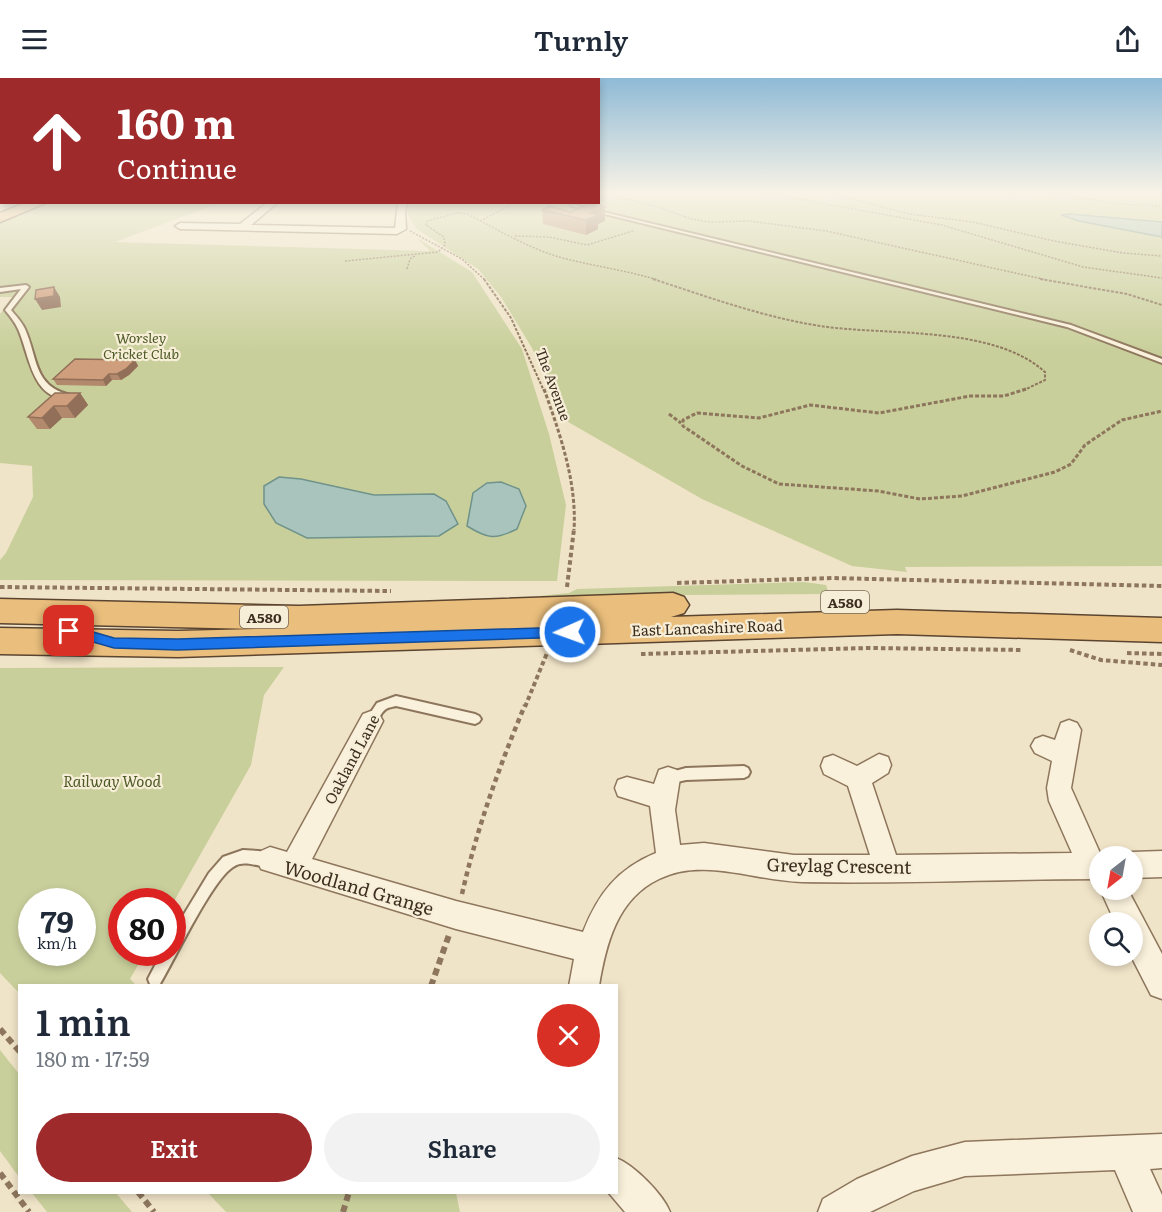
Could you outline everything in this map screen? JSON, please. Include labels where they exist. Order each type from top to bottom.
[{"type":"highway","name":"East Lancashire Road","points":[[0,611],[299,618],[528,608],[926,601],[1162,609]]},
{"type":"highway","name":"East Lancashire Road","points":[[0,641],[178,644],[897,622],[1162,630]]},
{"type":"highway","points":[[0,627],[69,631],[114,643]]},
{"type":"street","name":"Oakland Lane","points":[[281,864],[371,721]]},
{"type":"street","points":[[1069,730],[1054,751],[1059,788],[1062,801],[1089,853]]},
{"type":"street","points":[[833,766],[868,772],[887,867]]},
{"type":"street","points":[[627,788],[665,788],[662,820],[671,861]]},
{"type":"street","name":"Greylag Crescent","points":[[584,984],[591,949],[605,915],[620,891],[646,870],[671,861],[709,854],[793,868],[1089,866]]},
{"type":"street","name":"Woodland Grange","points":[[281,864],[456,915],[591,949]]},
{"type":"street","points":[[1143,865],[1162,864]]},
{"type":"street","points":[[1143,948],[1162,984]]},
{"type":"street","points":[[836,1212],[870,1192],[912,1174],[965,1159],[1162,1151]]},
{"type":"street","points":[[1125,1152],[1151,1212]]},
{"type":"street","points":[[618,1177],[652,1212]]},
{"type":"lane","points":[[735,246],[1069,326],[1162,361]]},
{"type":"lane","points":[[0,290],[26,287],[8,310],[21,328],[41,384],[60,396],[70,397]]},
{"type":"lane","name":"Oakland Lane","points":[[371,721],[381,706],[396,701],[476,719]]},
{"type":"lane","points":[[665,788],[686,774],[744,772]]},
{"type":"lane","name":"Woodland Grange","points":[[186,928],[221,869],[239,858],[252,857],[281,864]]},
{"type":"lane","name":"Woodland Grange","points":[[155,979],[163,966]]},
{"type":"path","name":"The Avenue","points":[[438,246],[476,271],[496,297],[529,351],[564,454],[574,502],[567,587],[576,587]]},
{"type":"path","points":[[529,246],[560,258],[626,270],[757,313],[821,326],[966,339],[1006,349],[1039,364],[1046,376],[1033,387],[1004,396],[970,396],[879,413],[857,413],[810,405],[798,406],[759,418],[697,413],[687,416],[681,423]]},
{"type":"path","points":[[893,246],[1063,284],[1119,292],[1162,305]]},
{"type":"path","points":[[1012,246],[1083,267],[1162,278]]},
{"type":"path","points":[[1079,246],[1162,256]]},
{"type":"path","points":[[345,261],[433,254],[442,248]]},
{"type":"path","points":[[407,269],[410,260],[416,256]]},
{"type":"path","points":[[669,414],[742,466],[779,484],[878,490],[920,499],[962,496],[1055,472],[1071,464],[1084,445],[1122,420],[1162,411]]},
{"type":"path","points":[[674,583],[832,578],[1162,586]]},
{"type":"path","points":[[0,587],[400,591]]},
{"type":"path","points":[[630,654],[869,648],[1027,650]]},
{"type":"path","points":[[1059,650],[1093,651]]},
{"type":"path","points":[[1070,650],[1101,660],[1162,665]]},
{"type":"path","points":[[1116,652],[1162,654]]},
{"type":"path","points":[[536,656],[559,656]]},
{"type":"path","points":[[432,984],[456,915],[473,846],[489,795],[547,656]]},
{"type":"path","points":[[0,1029],[18,1050]]},
{"type":"path","points":[[0,1173],[30,1212]]},
{"type":"path","points":[[140,1194],[154,1212]]},
{"type":"path","points":[[343,1212],[348,1194]]},
{"type":"green space","name":"Worsley Cricket Club","points":[[0,246],[252,246],[430,251],[425,246],[430,246],[472,272],[522,349],[549,434],[566,505],[557,581],[0,580],[0,560],[6,553],[33,497],[32,466],[0,463],[0,314],[12,297],[0,297]],"holes":[[[279,477],[301,479],[374,495],[434,494],[277,523],[264,504],[265,486]]]},
{"type":"green space","points":[[443,246],[1162,246],[1162,566],[905,567],[907,572],[852,566],[702,499],[563,419],[532,348],[501,297],[478,269]]},
{"type":"green space","points":[[804,582],[826,585],[828,591],[825,594],[539,596],[569,593],[577,589]]},
{"type":"green space","name":"Railway Wood","points":[[284,667],[264,695],[251,765],[181,888],[108,888],[108,966],[138,966],[130,979],[135,984],[18,984],[18,992],[0,973],[0,668]]},
{"type":"green space","points":[[0,1050],[18,1073],[18,1176],[0,1151]]},
{"type":"green space","points":[[33,1194],[117,1194],[132,1212],[47,1212]]},
{"type":"green space","points":[[209,1194],[456,1194],[460,1212],[226,1212]]},
{"type":"water","points":[[279,477],[301,479],[374,495],[434,494],[446,501],[458,524],[439,536],[307,538],[276,523],[264,504],[264,486]]},
{"type":"water","points":[[501,482],[519,489],[526,506],[517,529],[503,535],[486,536],[467,526],[473,493],[487,483]]},
{"type":"building","points":[[54,287],[54,296],[35,299],[36,290]]},
{"type":"building","points":[[75,359],[135,360],[126,369],[117,374],[109,374],[103,380],[53,379]]},
{"type":"building","points":[[55,393],[80,393],[67,406],[54,406],[42,418],[28,417]]},
{"type":"route","points":[[69,631],[114,643],[178,644],[570,632]]}]
